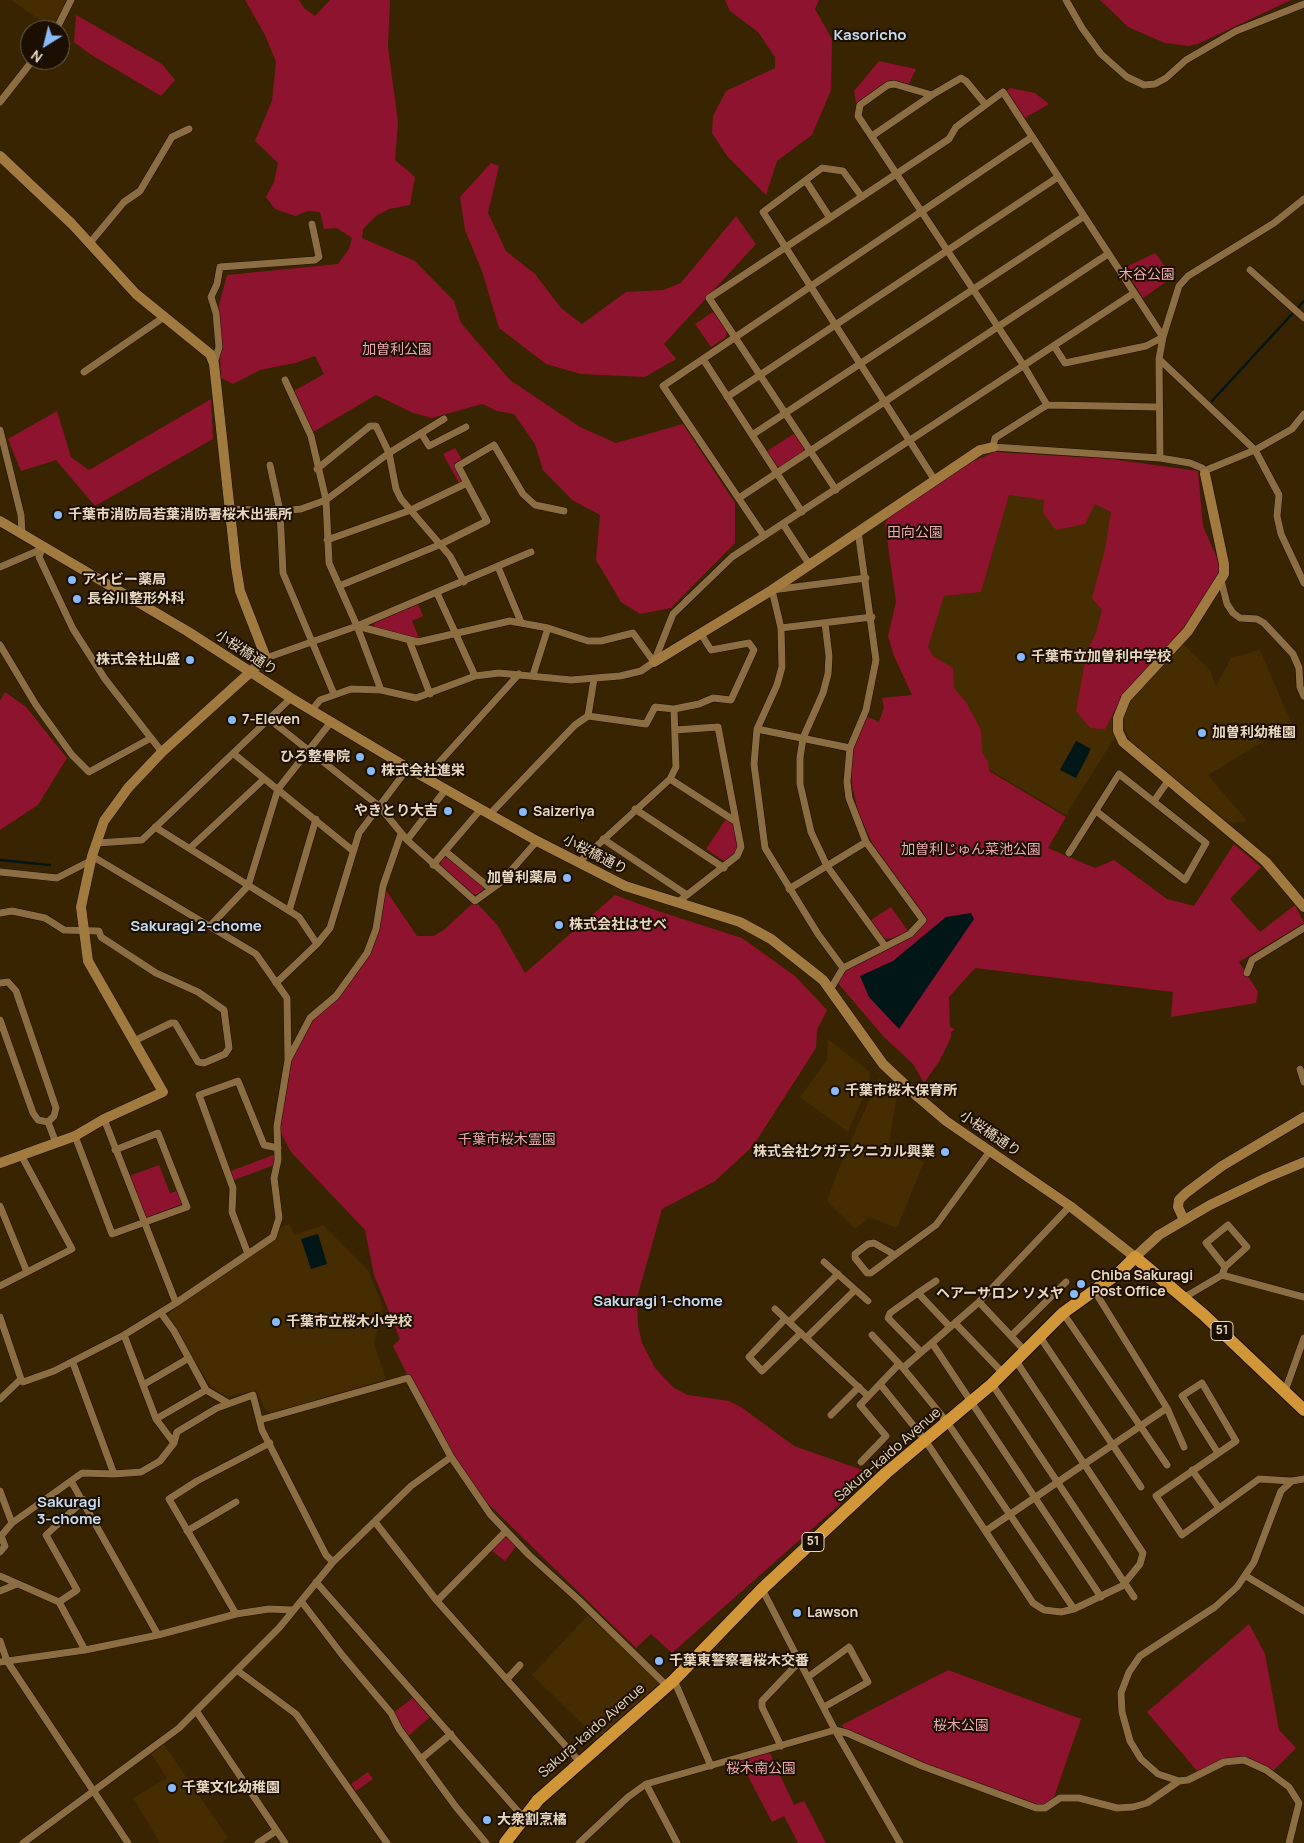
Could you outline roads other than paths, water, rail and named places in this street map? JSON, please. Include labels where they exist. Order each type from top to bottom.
[{"type":"highway","name":"Sakura-kaido Avenue","points":[[505,1843],[538,1800],[671,1683],[762,1589],[886,1473],[992,1384],[1064,1314],[1120,1272],[1135,1257]]},
{"type":"highway","name":"51","points":[[1135,1257],[1184,1297],[1304,1410]]},
{"type":"street","points":[[61,20],[70,0]]},
{"type":"street","points":[[1066,0],[1082,28],[1102,54],[1119,72],[1132,81],[1144,85],[1155,84],[1166,78],[1186,60],[1236,30],[1304,4]]},
{"type":"street","points":[[0,102],[25,70]]},
{"type":"street","points":[[872,136],[932,95],[961,78],[966,81],[986,104]]},
{"type":"street","points":[[932,95],[894,84],[888,85],[860,105],[858,116],[1024,366],[1046,405]]},
{"type":"street","points":[[836,490],[709,298],[949,139],[956,127],[1003,92],[1163,337]]},
{"type":"street","points":[[89,244],[124,202],[140,191],[172,137],[188,129]]},
{"type":"street","points":[[764,536],[663,386],[1032,137]]},
{"type":"street","points":[[0,156],[89,244],[136,294],[210,354],[214,364],[240,591],[266,658]]},
{"type":"street","points":[[862,197],[843,171],[822,168],[762,212],[934,479]]},
{"type":"street","points":[[727,397],[1058,177]]},
{"type":"street","points":[[806,181],[830,218]]},
{"type":"street","points":[[1160,458],[1159,359],[1163,337],[1179,286],[1188,276],[1274,223],[1304,198]]},
{"type":"street","points":[[752,435],[1083,216]]},
{"type":"street","points":[[214,364],[218,347],[216,313],[212,297],[220,267],[315,260],[319,257],[312,224]]},
{"type":"street","points":[[739,498],[1108,254]]},
{"type":"street","points":[[1250,270],[1304,318]]},
{"type":"street","points":[[654,662],[673,614],[732,557],[1134,293]]},
{"type":"street","points":[[84,372],[164,316]]},
{"type":"street","points":[[1054,346],[1065,363],[1146,346],[1163,337]]},
{"type":"street","points":[[703,359],[802,512]]},
{"type":"street","points":[[1159,359],[1256,450],[1279,495],[1276,500],[1281,534],[1304,583]]},
{"type":"street","points":[[285,380],[311,436],[317,469],[326,500],[329,563],[357,626],[381,690]]},
{"type":"street","points":[[993,447],[995,438],[1046,405],[1158,408]]},
{"type":"street","points":[[1204,472],[1256,450],[1292,430],[1304,414]]},
{"type":"street","points":[[231,509],[280,511],[301,509],[326,500],[388,453],[444,418]]},
{"type":"street","points":[[317,469],[370,426],[376,426],[388,453],[396,489],[439,545],[450,556],[464,582]]},
{"type":"street","points":[[421,433],[429,446],[466,427]]},
{"type":"street","points":[[0,430],[21,515],[22,533]]},
{"type":"street","points":[[339,586],[439,545],[487,521],[458,466],[494,445],[522,494],[535,505],[564,511]]},
{"type":"street","points":[[312,710],[320,700],[351,688],[381,690],[416,698],[475,676],[499,673],[571,680],[632,674],[772,590],[934,479],[980,450],[993,447],[1160,458],[1190,463],[1202,468],[1204,472],[1224,564],[1221,580],[1188,632],[1126,698],[1118,718],[1118,731],[1123,742],[1266,862],[1304,908]]},
{"type":"street","points":[[270,465],[280,511],[283,572],[334,694]]},
{"type":"street","points":[[327,540],[411,510],[467,483]]},
{"type":"street","name":"小桜橋通り","points":[[0,521],[22,533],[42,548],[187,631],[291,698],[408,768],[537,841],[625,886],[740,922],[771,939],[800,960],[830,990],[883,1064],[946,1121],[1070,1206],[1135,1257]]},
{"type":"street","points":[[783,524],[809,564]]},
{"type":"street","points":[[830,990],[843,968],[910,934],[924,920],[866,842],[849,798],[847,782],[850,748],[866,710],[876,660],[872,617],[858,531]]},
{"type":"street","points":[[0,567],[42,548]]},
{"type":"street","points":[[42,548],[39,556],[74,629],[105,679],[162,752]]},
{"type":"street","points":[[0,1162],[75,1136],[104,1118],[163,1092],[88,961],[84,932],[82,907],[92,858],[104,821],[128,788],[162,752],[266,658],[357,626],[531,552]]},
{"type":"street","points":[[498,567],[520,622]]},
{"type":"street","points":[[772,590],[866,578]]},
{"type":"street","points":[[1221,580],[1227,604],[1233,613],[1240,618],[1257,619],[1264,623],[1293,654],[1299,668],[1300,687],[1304,696]]},
{"type":"street","points":[[772,590],[781,628],[782,667],[777,685],[757,729],[754,764],[765,848],[789,889],[843,968]]},
{"type":"street","points":[[438,593],[454,633],[475,676]]},
{"type":"street","points":[[781,628],[872,617]]},
{"type":"street","points":[[357,626],[418,642],[510,621],[548,628],[588,641],[601,641],[633,633],[654,662]]},
{"type":"street","points":[[825,623],[829,656],[828,674],[823,693],[803,738],[800,758],[800,784],[810,832],[827,866],[884,946]]},
{"type":"street","points":[[533,675],[548,628]]},
{"type":"street","points":[[588,716],[646,724],[655,707],[674,708],[699,704],[713,698],[731,700],[754,650],[749,643],[711,650],[701,634]]},
{"type":"street","points":[[409,640],[430,694]]},
{"type":"street","points":[[0,645],[36,705],[72,755],[89,772],[151,738]]},
{"type":"street","points":[[426,777],[519,674]]},
{"type":"street","points":[[433,865],[485,812],[575,726],[588,716],[594,679]]},
{"type":"street","points":[[97,843],[142,840],[291,698]]},
{"type":"street","points":[[578,863],[670,779],[676,767],[674,708]]},
{"type":"street","points":[[269,719],[379,806],[407,840],[475,901],[500,883],[537,841]]},
{"type":"street","points":[[210,926],[248,886],[278,789],[331,722]]},
{"type":"street","points":[[675,730],[718,727],[741,848],[737,856],[724,868],[678,902]]},
{"type":"street","points":[[757,729],[850,748]]},
{"type":"street","points":[[234,754],[352,850]]},
{"type":"street","points":[[276,983],[317,944],[330,928],[352,850],[359,833],[408,768]]},
{"type":"street","points":[[1068,853],[1119,774],[1206,844],[1184,880],[1096,811]]},
{"type":"street","points":[[190,848],[264,779]]},
{"type":"street","points":[[670,779],[735,821]]},
{"type":"street","points":[[1154,801],[1168,781]]},
{"type":"street","points":[[407,840],[446,789]]},
{"type":"street","points":[[635,809],[724,868]]},
{"type":"street","points":[[289,911],[316,820]]},
{"type":"street","points":[[155,827],[299,917],[317,944]]},
{"type":"street","points":[[288,1060],[310,1018],[336,996],[367,953],[376,929],[383,886],[401,834]]},
{"type":"street","points":[[603,839],[687,895]]},
{"type":"street","points":[[789,889],[866,842]]},
{"type":"street","points":[[446,851],[491,889]]},
{"type":"street","points":[[0,872],[57,878],[92,858]]},
{"type":"street","points":[[0,1317],[23,1382],[73,1363],[176,1304],[272,1237],[280,1218],[274,1178],[278,1160],[277,1126],[288,1060],[286,998],[256,954],[92,858]]},
{"type":"street","points":[[0,913],[12,911],[45,918],[64,930],[99,931],[101,937],[156,973],[198,992],[224,1010],[229,1048],[225,1054],[204,1063],[198,1062],[175,1023],[171,1023],[134,1041]]},
{"type":"street","points":[[1247,973],[1252,960],[1304,928]]},
{"type":"street","points":[[0,983],[8,982],[16,991],[56,1108],[54,1116],[48,1122]]},
{"type":"street","points":[[0,1020],[33,1113],[38,1120],[48,1122]]},
{"type":"street","points":[[1300,1070],[1304,1082]]},
{"type":"street","points":[[248,1254],[232,1212],[234,1188],[199,1095],[238,1081],[264,1145],[278,1148]]},
{"type":"street","points":[[1184,1220],[1178,1207],[1179,1200],[1186,1193],[1222,1166],[1304,1117]]},
{"type":"street","points":[[104,1118],[176,1304]]},
{"type":"street","points":[[48,1122],[56,1143]]},
{"type":"street","points":[[75,1136],[112,1234],[186,1207],[158,1134],[115,1150]]},
{"type":"street","points":[[895,1255],[874,1243],[868,1244],[856,1254],[855,1258],[867,1274],[870,1273],[895,1255],[936,1225],[990,1151]]},
{"type":"street","points":[[0,1286],[72,1249],[22,1155]]},
{"type":"street","points":[[1135,1257],[1159,1235],[1184,1220],[1238,1191],[1304,1162]]},
{"type":"street","points":[[0,1206],[27,1272]]},
{"type":"street","points":[[860,1462],[886,1436],[860,1404],[901,1366],[932,1343],[979,1302],[1070,1206]]},
{"type":"street","points":[[1184,1297],[1222,1275],[1225,1267],[1247,1247],[1228,1225],[1206,1243],[1225,1267]]},
{"type":"street","points":[[824,1262],[868,1301]]},
{"type":"street","points":[[838,1274],[749,1357],[762,1371],[855,1290]]},
{"type":"street","points":[[1222,1275],[1304,1297]]},
{"type":"street","points":[[921,1352],[888,1316],[936,1281]]},
{"type":"street","points":[[1011,1336],[1066,1282]]},
{"type":"street","points":[[1094,1290],[1167,1408],[1184,1448]]},
{"type":"street","points":[[918,1293],[1003,1373]]},
{"type":"street","points":[[979,1302],[1025,1351]]},
{"type":"street","points":[[775,1309],[868,1396]]},
{"type":"street","points":[[161,1313],[206,1390],[228,1403]]},
{"type":"street","points":[[1064,1314],[1167,1465]]},
{"type":"street","points":[[124,1335],[156,1419],[174,1444]]},
{"type":"street","points":[[872,1335],[901,1366],[947,1422],[1074,1610]]},
{"type":"street","points":[[1040,1337],[1141,1487]]},
{"type":"street","points":[[1285,1391],[1304,1338]]},
{"type":"street","points":[[932,1343],[1101,1597]]},
{"type":"street","points":[[143,1385],[189,1358]]},
{"type":"street","points":[[880,1384],[926,1440],[987,1530],[1033,1603],[1051,1612],[1074,1610],[1101,1597],[1125,1582],[1140,1564],[1143,1553],[1016,1361]]},
{"type":"street","points":[[73,1363],[114,1474]]},
{"type":"street","points":[[260,1420],[408,1378],[468,1485],[506,1532],[671,1683],[711,1766]]},
{"type":"street","points":[[0,1398],[21,1379]]},
{"type":"street","points":[[1218,1453],[1182,1396],[1202,1383],[1236,1441],[1156,1496],[1182,1535],[1259,1479],[1292,1481],[1304,1478]]},
{"type":"street","points":[[992,1384],[1134,1597]]},
{"type":"street","points":[[831,1415],[859,1387]]},
{"type":"street","points":[[156,1419],[206,1390]]},
{"type":"street","points":[[0,1552],[5,1546],[1,1536],[12,1523],[82,1473],[114,1474],[141,1472],[160,1461],[174,1444],[178,1432],[228,1403],[253,1395],[262,1430],[326,1555],[333,1562]]},
{"type":"street","points":[[987,1530],[1167,1408]]},
{"type":"street","points":[[236,1614],[169,1499],[197,1481],[270,1443]]},
{"type":"street","points":[[23,1843],[179,1728],[197,1712],[238,1671],[333,1562],[411,1486],[451,1457]]},
{"type":"street","points":[[1192,1470],[1219,1508]]},
{"type":"street","points":[[1179,1781],[1158,1774],[1136,1751],[1122,1712],[1121,1693],[1124,1683],[1140,1656],[1228,1598],[1246,1576],[1281,1491],[1292,1481]]},
{"type":"street","points":[[71,1482],[84,1500],[158,1635]]},
{"type":"street","points":[[0,1491],[12,1523]]},
{"type":"street","points":[[59,1602],[77,1590],[46,1535],[84,1500]]},
{"type":"street","points":[[188,1531],[236,1502]]},
{"type":"street","points":[[375,1522],[437,1602],[580,1762]]},
{"type":"street","points":[[437,1602],[506,1532]]},
{"type":"street","points":[[0,1576],[59,1602],[85,1650]]},
{"type":"street","points":[[1246,1576],[1304,1610]]},
{"type":"street","points":[[316,1582],[523,1818]]},
{"type":"street","points":[[0,1591],[17,1584]]},
{"type":"street","points":[[762,1589],[835,1730],[900,1843]]},
{"type":"street","points":[[301,1600],[391,1713],[399,1729],[456,1807],[486,1843]]},
{"type":"street","points":[[4,1661],[85,1650],[158,1635],[236,1614],[268,1609],[293,1610]]},
{"type":"street","points":[[0,1641],[4,1661],[128,1843]]},
{"type":"street","points":[[808,1677],[849,1647],[868,1682],[824,1707]]},
{"type":"street","points":[[781,1746],[762,1706],[762,1701],[800,1662]]},
{"type":"street","points":[[507,1679],[520,1665]]},
{"type":"street","points":[[238,1671],[296,1714],[388,1843]]},
{"type":"street","points":[[197,1712],[285,1843]]},
{"type":"street","points":[[579,1843],[628,1797],[646,1784],[835,1730],[848,1732],[922,1766],[1036,1808],[1045,1808],[1060,1798],[1079,1798],[1116,1808],[1147,1804],[1179,1781],[1193,1778],[1224,1762],[1244,1760],[1258,1766],[1288,1787],[1297,1798],[1299,1810],[1289,1843]]},
{"type":"street","points":[[422,1758],[450,1734]]},
{"type":"street","points":[[646,1784],[677,1843]]},
{"type":"street","points":[[258,1843],[276,1831]]},
{"type":"waterway","points":[[1212,401],[1304,301]]},
{"type":"waterway","points":[[0,860],[50,865]]},
{"type":"place","name":"千葉市消防局若葉消防署桜木出張所","points":[[58,515]]},
{"type":"place","name":"アイビー薬局","points":[[72,580]]},
{"type":"place","name":"長谷川整形外科","points":[[77,599]]},
{"type":"place","name":"千葉市立加曽利中学校","points":[[1021,657]]},
{"type":"place","name":"株式会社山盛","points":[[190,660]]},
{"type":"place","name":"7-Eleven","points":[[232,720]]},
{"type":"place","name":"加曽利幼稚園","points":[[1202,733]]},
{"type":"place","name":"ひろ整骨院","points":[[360,757]]},
{"type":"place","name":"株式会社進栄","points":[[371,771]]},
{"type":"place","name":"やきとり大吉","points":[[448,811]]},
{"type":"place","name":"Saizeriya","points":[[523,812]]},
{"type":"place","name":"加曽利薬局","points":[[567,878]]},
{"type":"place","name":"株式会社はせべ","points":[[559,925]]},
{"type":"place","name":"千葉市桜木保育所","points":[[835,1091]]},
{"type":"place","name":"株式会社クガテクニカル興業","points":[[945,1152]]},
{"type":"place","name":"Chiba Sakuragi Post Office","points":[[1081,1284]]},
{"type":"place","name":"ヘアーサロン ソメヤ","points":[[1074,1294]]},
{"type":"place","name":"千葉市立桜木小学校","points":[[276,1322]]},
{"type":"place","name":"Lawson","points":[[797,1613]]},
{"type":"place","name":"千葉東警察署桜木交番","points":[[659,1661]]},
{"type":"place","name":"千葉文化幼稚園","points":[[172,1788]]},
{"type":"place","name":"大衆割烹橘","points":[[487,1820]]},
{"type":"district","name":"Kasoricho","points":[[870,36]]},
{"type":"district","name":"Sakuragi 2-chome","points":[[196,927]]},
{"type":"district","name":"Sakuragi 1-chome","points":[[658,1302]]},
{"type":"district","name":"Sakuragi 3-chome","points":[[69,1512]]},
{"type":"park label","name":"木谷公園","points":[[1147,275]]},
{"type":"park label","name":"加曽利公園","points":[[397,350]]},
{"type":"park label","name":"田向公園","points":[[915,533]]},
{"type":"park label","name":"加曽利じゅん菜池公園","points":[[971,850]]},
{"type":"park label","name":"千葉市桜木霊園","points":[[507,1140]]},
{"type":"park label","name":"桜木公園","points":[[961,1726]]},
{"type":"park label","name":"桜木南公園","points":[[761,1769]]}]
